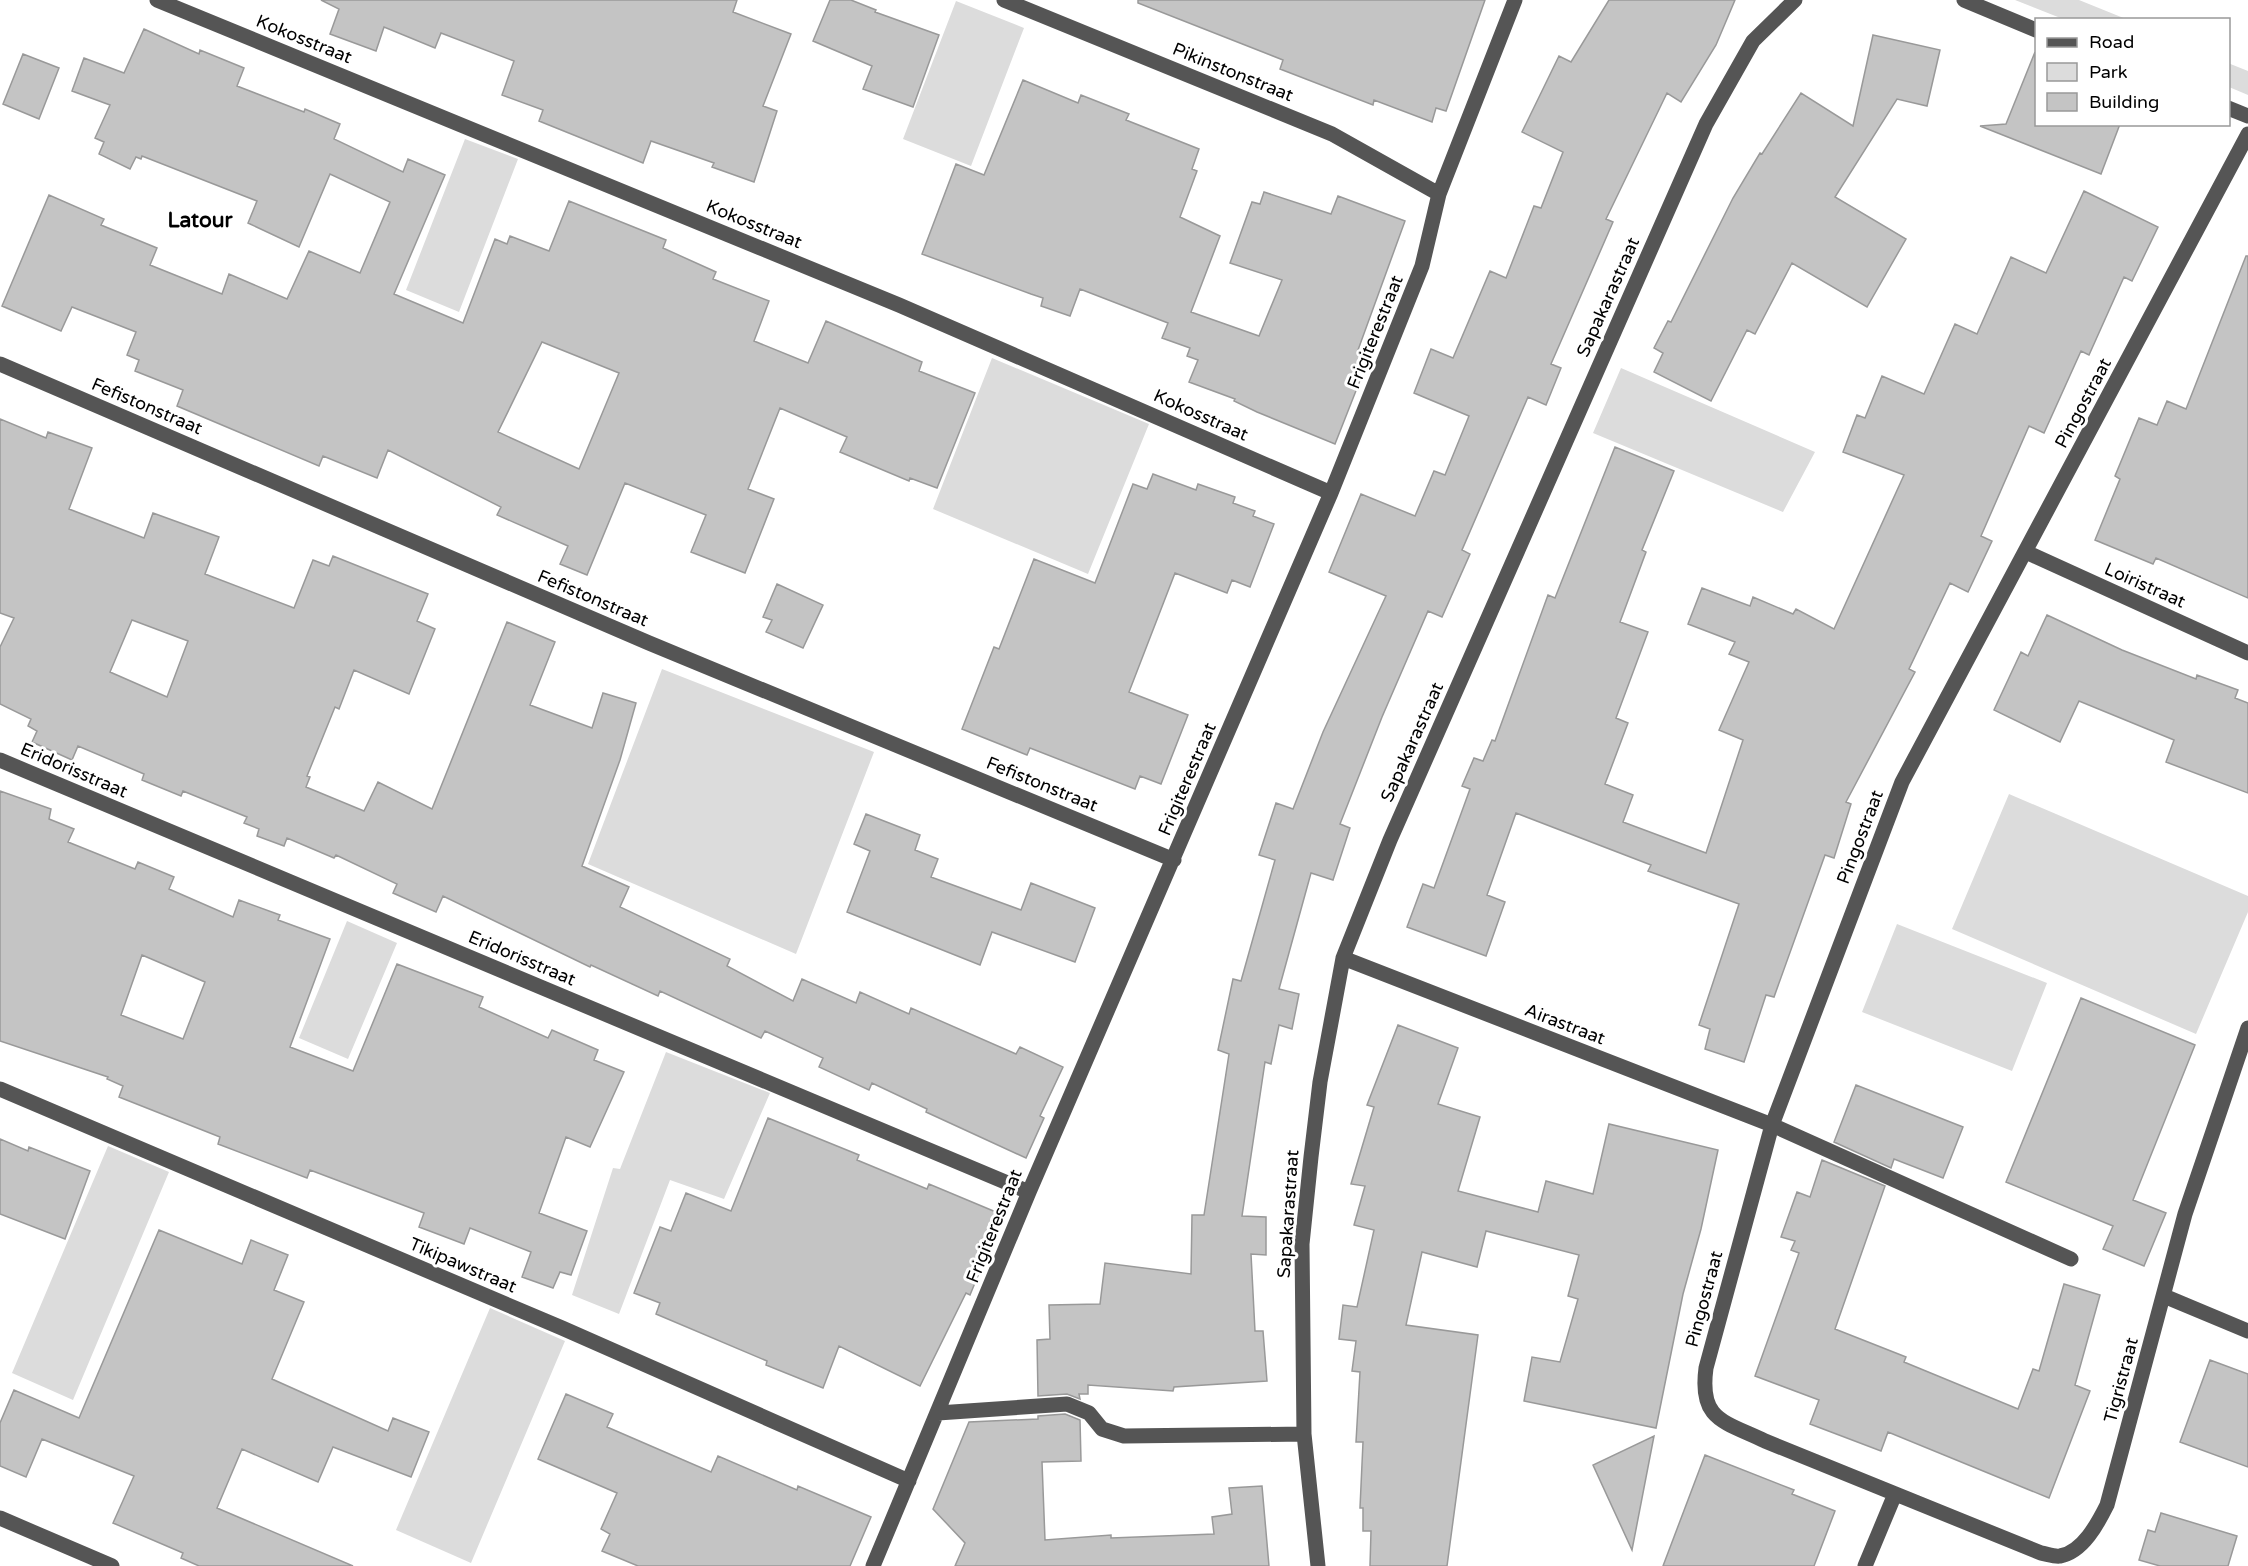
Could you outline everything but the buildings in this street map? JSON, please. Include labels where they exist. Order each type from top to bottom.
[{"type":"street","name":"Kokosstraat","points":[[157,0],[899,305],[1331,493]]},
{"type":"street","name":"Pikinstonstraat","points":[[1004,0],[1332,134],[1440,194]]},
{"type":"street","name":"Frigiterestraat","points":[[873,1566],[1029,1192],[1331,493],[1422,267],[1440,194],[1515,0]]},
{"type":"street","name":"Sapakarastraat","points":[[1318,1566],[1304,1434],[1302,1244],[1320,1082],[1343,958],[1390,840],[1706,124],[1753,41],[1795,0]]},
{"type":"street","points":[[1964,0],[2035,29]]},
{"type":"street","points":[[2230,108],[2248,117]]},
{"type":"street","name":"Pingostraat","points":[[1895,1494],[1765,1441],[1728,1423],[1707,1408],[1703,1391],[1706,1368],[1772,1125],[1902,782],[2248,134]]},
{"type":"street","name":"Fefistonstraat","points":[[0,364],[649,643],[1174,860]]},
{"type":"street","name":"Loiristraat","points":[[2026,552],[2248,653]]},
{"type":"street","name":"Eridorisstraat","points":[[0,760],[1029,1192]]},
{"type":"street","name":"Airastraat","points":[[1343,958],[1772,1125],[2071,1259]]},
{"type":"street","name":"Tigristraat","points":[[1895,1494],[2041,1553],[2061,1556],[2093,1533],[2107,1505],[2185,1214],[2248,1029]]},
{"type":"street","name":"Tikipawstraat","points":[[0,1089],[562,1328],[909,1481]]},
{"type":"street","points":[[2164,1296],[2248,1331]]},
{"type":"street","points":[[938,1413],[1067,1404],[1089,1413],[1102,1429],[1124,1436],[1304,1434]]},
{"type":"street","points":[[1865,1566],[1895,1494]]},
{"type":"street","points":[[0,1518],[112,1566]]},
{"type":"green space","points":[[2015,0],[2079,0],[2124,18],[2060,18]]},
{"type":"green space","points":[[956,1],[1024,28],[971,166],[903,139]]},
{"type":"green space","points":[[2230,64],[2248,71],[2248,95],[2230,87]]},
{"type":"green space","points":[[465,139],[518,159],[459,312],[406,290]]},
{"type":"green space","points":[[992,358],[1149,424],[1088,574],[933,509]]},
{"type":"green space","points":[[1621,368],[1815,452],[1783,512],[1593,433]]},
{"type":"green space","points":[[662,669],[874,752],[796,954],[588,864]]},
{"type":"green space","points":[[2009,794],[2248,896],[2248,912],[2196,1034],[1952,929]]},
{"type":"green space","points":[[347,921],[397,943],[348,1059],[299,1038]]},
{"type":"green space","points":[[1897,924],[2047,983],[2012,1071],[1862,1012]]},
{"type":"green space","points":[[666,1052],[770,1093],[724,1199],[670,1180],[619,1314],[572,1295],[613,1168],[620,1169]]},
{"type":"green space","points":[[108,1146],[169,1172],[73,1400],[12,1373]]},
{"type":"green space","points":[[490,1308],[565,1341],[471,1563],[396,1530]]},
{"type":"district","name":"Latour","points":[[200,220]]}]
